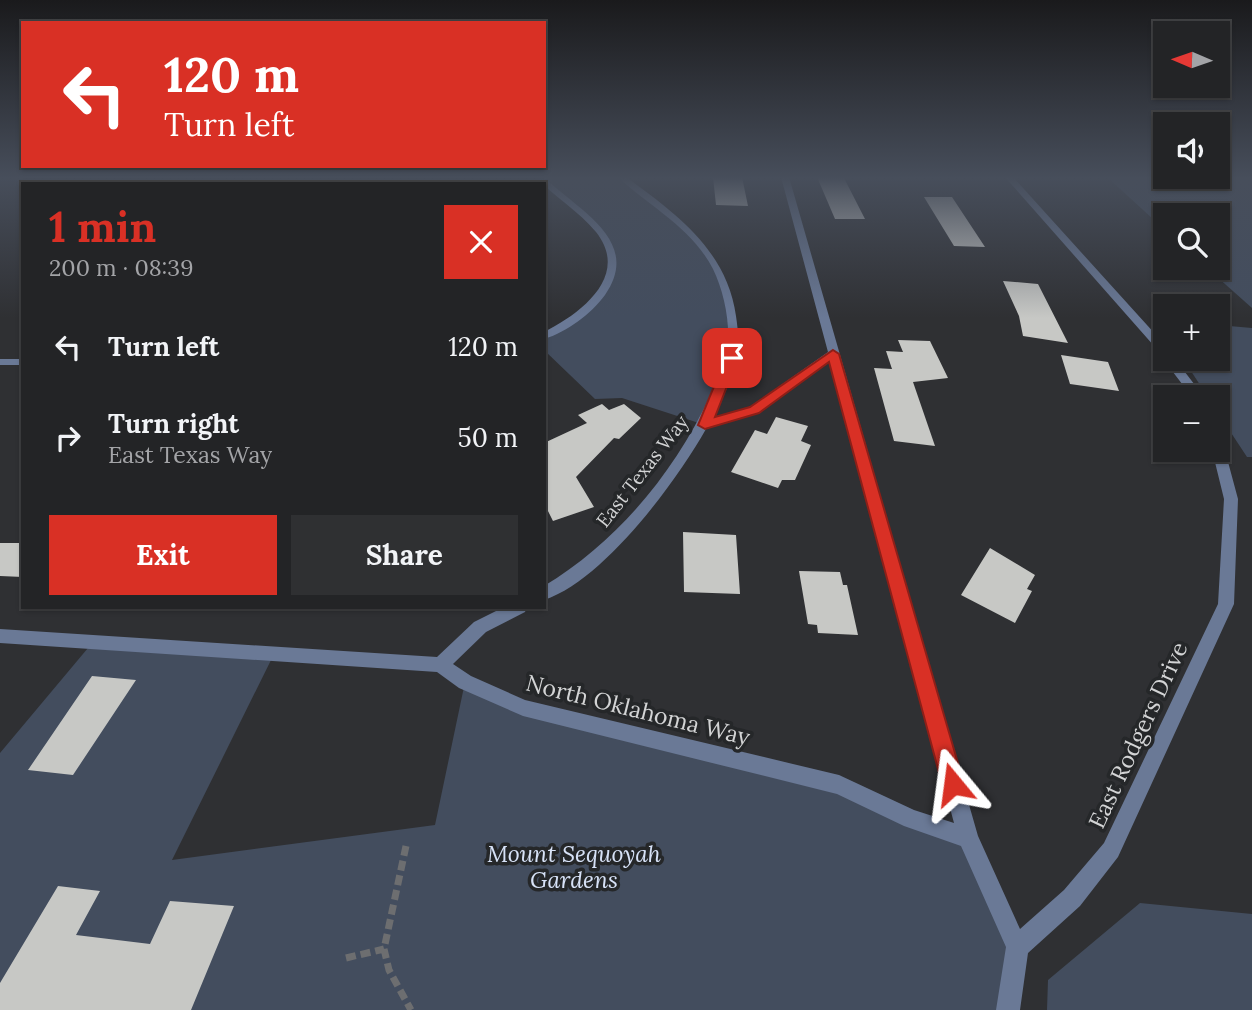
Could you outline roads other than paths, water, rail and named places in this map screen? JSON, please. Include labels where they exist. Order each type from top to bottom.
[{"type":"street","points":[[546,335],[584,312],[604,291],[612,271],[612,255],[607,241],[593,224]]},
{"type":"street","name":"East Texas Way","points":[[546,593],[565,583],[608,549],[649,501],[705,425],[732,358],[731,318],[724,284],[713,261],[679,224]]},
{"type":"street","points":[[798,224],[968,838],[1017,947],[1008,1010]]},
{"type":"street","points":[[1051,224],[1153,339]]},
{"type":"street","points":[[705,425],[754,410],[833,354]]},
{"type":"street","points":[[0,362],[21,362]]},
{"type":"street","points":[[1178,371],[1189,385]]},
{"type":"street","name":"East Rodgers Drive","points":[[1017,947],[1072,898],[1111,850],[1226,604],[1231,499],[1222,462]]},
{"type":"street","points":[[0,636],[440,664],[480,627],[515,609]]},
{"type":"street","name":"North Oklahoma Way","points":[[440,664],[465,682],[523,708],[839,785],[911,819],[968,838]]},
{"type":"park label","name":"Mount Sequoyah Gardens","points":[[574,867]]}]
